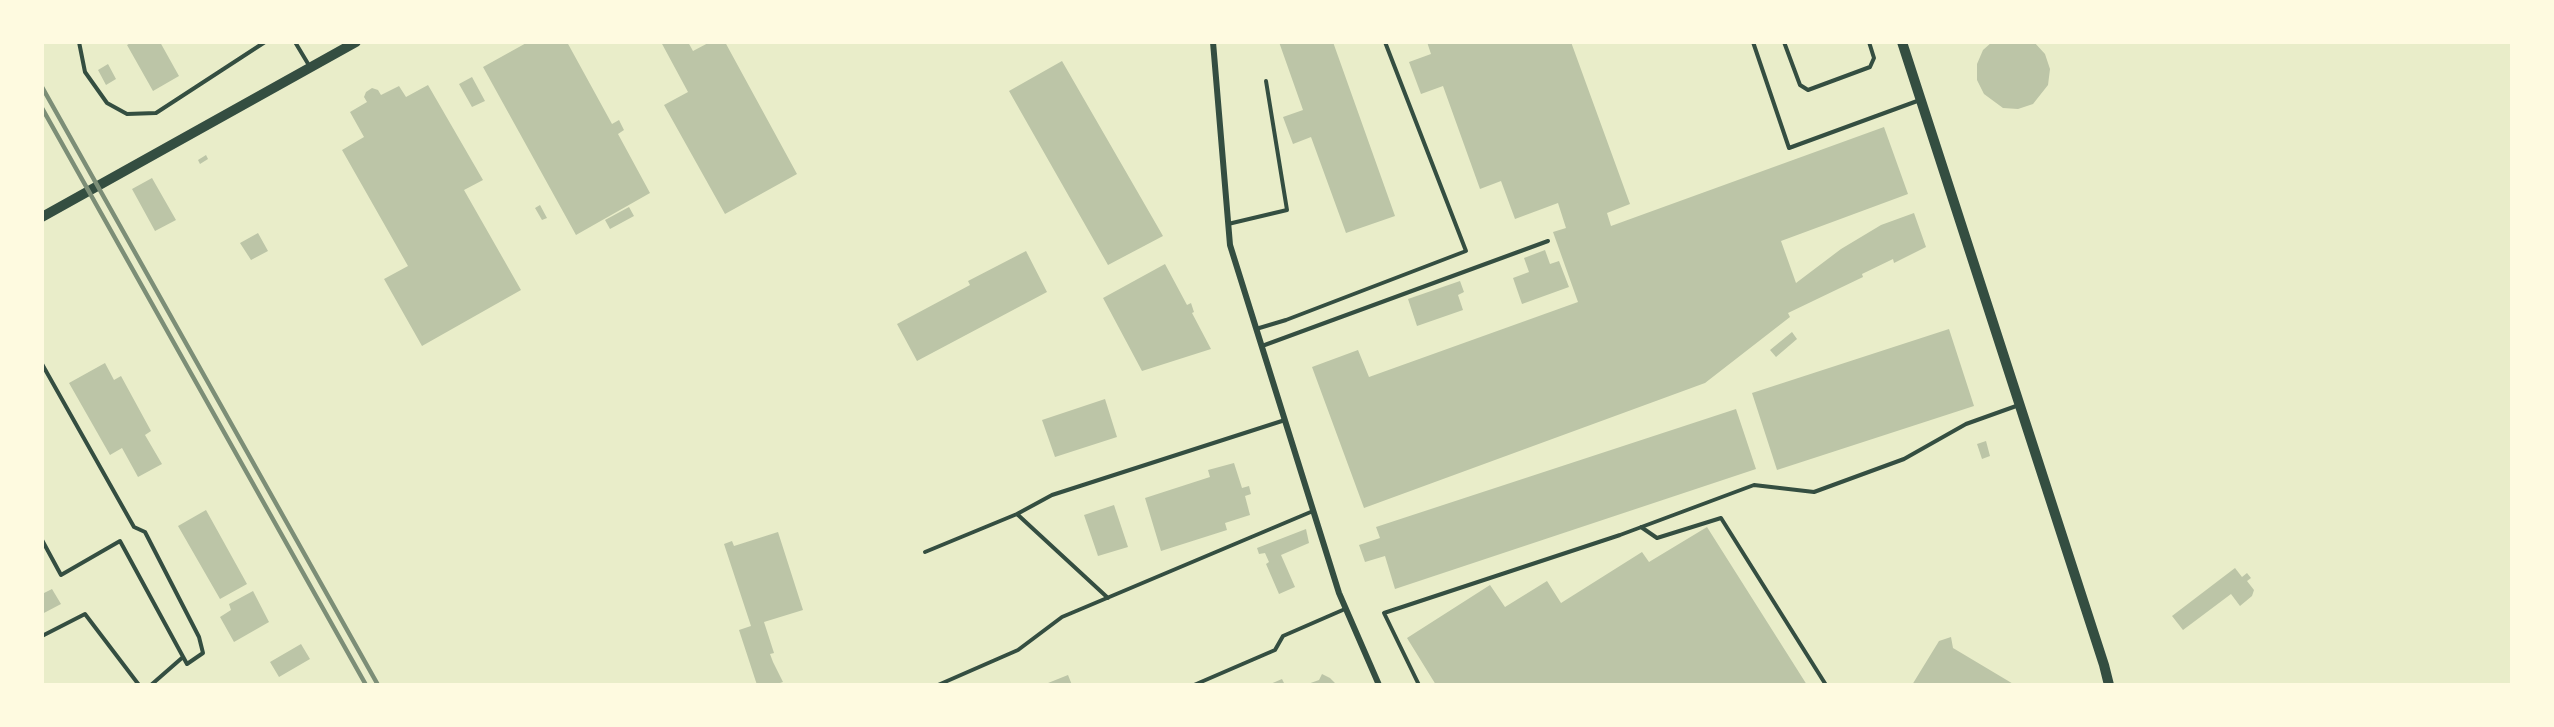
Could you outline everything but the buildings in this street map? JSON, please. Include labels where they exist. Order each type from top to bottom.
[{"type":"street","points":[[42,217],[356,42]]},
{"type":"street","points":[[1213,42],[1230,245],[1345,609],[1379,685]]},
{"type":"street","points":[[1902,42],[2109,685]]},
{"type":"lane","points":[[79,42],[85,72],[107,103],[127,114],[156,113],[265,42]]},
{"type":"lane","points":[[295,42],[310,68]]},
{"type":"lane","points":[[1256,329],[1286,320],[1466,251],[1385,42]]},
{"type":"lane","points":[[1753,42],[1789,148],[1921,100]]},
{"type":"lane","points":[[1784,42],[1800,85],[1808,90],[1870,67],[1874,58],[1869,42]]},
{"type":"lane","points":[[1228,224],[1287,210],[1266,81]]},
{"type":"lane","points":[[1262,346],[1548,241]]},
{"type":"lane","points":[[42,364],[134,528],[145,532],[199,637],[203,653],[187,664],[120,540],[61,575],[42,540]]},
{"type":"lane","points":[[1419,685],[1384,613],[1641,527],[1754,485],[1814,492],[1905,459],[1966,424],[2019,405]]},
{"type":"lane","points":[[925,552],[1017,514],[1052,495],[1285,420]]},
{"type":"lane","points":[[938,685],[1018,650],[1062,617],[1313,511]]},
{"type":"lane","points":[[1017,514],[1108,598]]},
{"type":"lane","points":[[1641,527],[1657,538],[1721,518],[1826,685]]},
{"type":"lane","points":[[1194,685],[1275,650],[1283,636],[1345,609]]},
{"type":"lane","points":[[42,636],[85,614],[139,685]]},
{"type":"lane","points":[[151,685],[183,657]]},
{"type":"railway","points":[[42,87],[378,685]]},
{"type":"railway","points":[[42,108],[366,685]]}]
